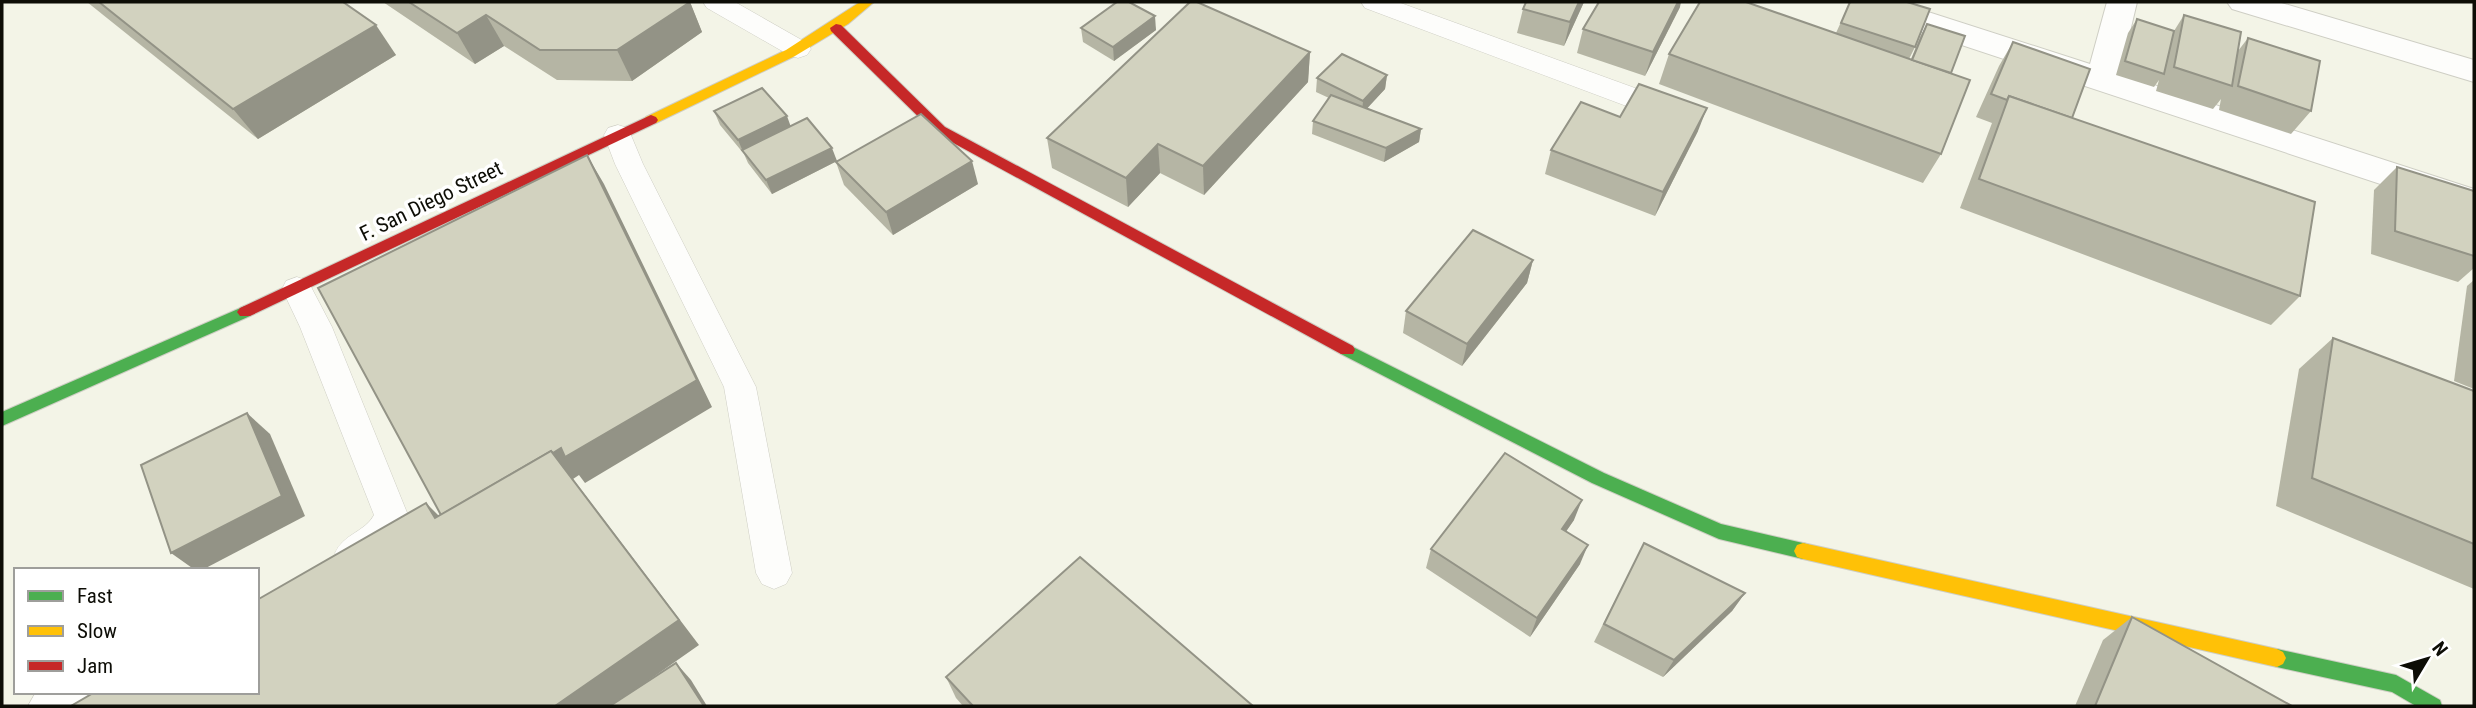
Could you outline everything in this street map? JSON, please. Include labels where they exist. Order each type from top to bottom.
[{"type":"street","name":"F. San Diego Street","points":[[2,419],[297,289],[798,49],[836,29],[868,2]]},
{"type":"street","points":[[1864,2],[2103,78],[2474,202]]},
{"type":"street","points":[[2103,78],[2122,2]]},
{"type":"street","points":[[2243,2],[2474,71]]},
{"type":"street","points":[[836,29],[940,130],[1429,394],[1598,478],[1719,531],[1979,592],[2396,684],[2433,706]]},
{"type":"lane","points":[[716,2],[798,49]]},
{"type":"lane","points":[[1374,2],[1647,103]]},
{"type":"lane","points":[[618,135],[629,164],[740,387],[774,573]]},
{"type":"lane","points":[[297,289],[316,327],[391,515],[381,535],[331,564]]},
{"type":"lane","points":[[47,706],[71,694]]},
{"type":"building","points":[[99,2],[343,2],[376,25],[233,109]]},
{"type":"building","points":[[409,2],[690,2],[617,50],[540,50],[486,15],[457,33]]},
{"type":"building","points":[[1117,2],[1129,2],[1155,16],[1113,47],[1081,28]]},
{"type":"building","points":[[1190,2],[1197,2],[1310,52],[1203,166],[1158,144],[1126,178],[1047,138]]},
{"type":"building","points":[[1526,2],[1579,2],[1570,22],[1523,9]]},
{"type":"building","points":[[1599,2],[1678,2],[1653,52],[1583,29]]},
{"type":"building","points":[[1700,2],[1746,2],[1970,80],[1941,154],[1669,54]]},
{"type":"building","points":[[1850,2],[1907,2],[1930,9],[1915,47],[1841,23]]},
{"type":"building","points":[[2184,15],[2241,32],[2232,86],[2174,67]]},
{"type":"building","points":[[2137,19],[2174,31],[2164,74],[2125,61]]},
{"type":"building","points":[[1927,24],[1965,36],[1951,73],[1912,60]]},
{"type":"building","points":[[2248,38],[2320,61],[2311,111],[2238,86]]},
{"type":"building","points":[[2013,42],[2090,69],[2072,118],[2009,96],[2007,100],[1991,94]]},
{"type":"building","points":[[1342,54],[1387,75],[1363,101],[1317,78]]},
{"type":"building","points":[[1639,84],[1707,108],[1663,192],[1551,150],[1581,102],[1620,117]]},
{"type":"building","points":[[762,88],[787,116],[738,140],[714,111]]},
{"type":"building","points":[[1331,95],[1421,129],[1386,148],[1313,121]]},
{"type":"building","points":[[2009,96],[2315,202],[2300,296],[1979,179]]},
{"type":"building","points":[[921,114],[972,161],[886,212],[836,162]]},
{"type":"building","points":[[807,118],[832,148],[766,180],[742,150]]},
{"type":"building","points":[[587,155],[697,380],[565,457],[561,448],[553,453],[551,451],[441,515],[318,288]]},
{"type":"building","points":[[2397,167],[2474,191],[2474,256],[2395,231]]},
{"type":"building","points":[[1473,230],[1533,260],[1467,344],[1406,311]]},
{"type":"building","points":[[2333,338],[2474,391],[2474,544],[2312,478]]},
{"type":"building","points":[[247,413],[282,496],[171,553],[141,465]]},
{"type":"building","points":[[551,451],[679,620],[555,706],[71,706],[92,694],[259,694],[259,599],[426,503],[435,518]]},
{"type":"building","points":[[1505,453],[1582,500],[1562,529],[1588,545],[1537,618],[1431,549]]},
{"type":"building","points":[[1644,543],[1745,593],[1674,660],[1604,624]]},
{"type":"building","points":[[1080,557],[1253,706],[973,706],[946,677]]},
{"type":"building","points":[[2132,617],[2292,706],[2095,706]]},
{"type":"building","points":[[676,663],[704,706],[610,706]]},
{"type":"traffic: fast","points":[[2,419],[245,312]]},
{"type":"traffic: fast","points":[[1347,350],[1598,478],[1719,531],[1803,551]]},
{"type":"traffic: fast","points":[[2277,658],[2396,684],[2433,706]]},
{"type":"traffic: slow","points":[[651,120],[791,53],[868,2]]},
{"type":"traffic: slow","points":[[1803,551],[2277,658]]},
{"type":"traffic: jam","points":[[836,28],[940,130],[1347,350]]},
{"type":"traffic: jam","points":[[245,312],[651,120]]}]
